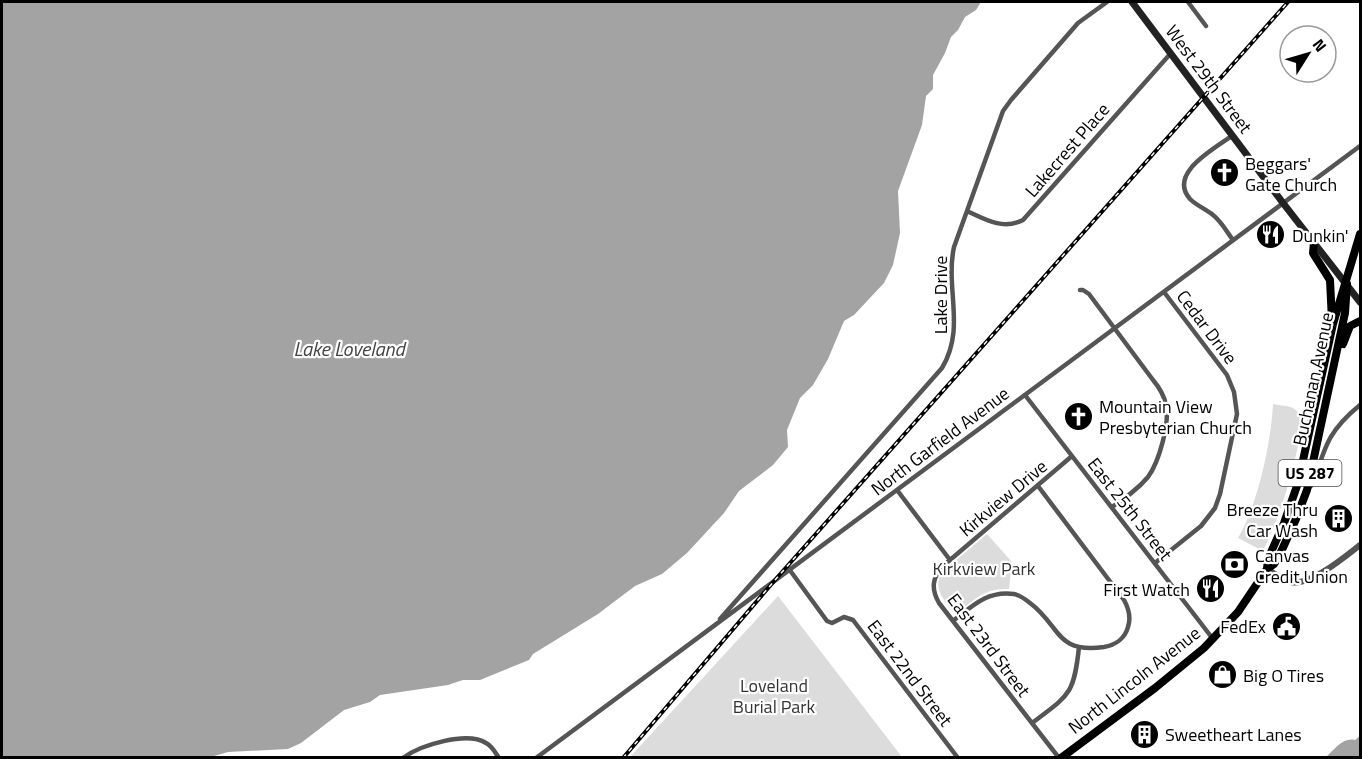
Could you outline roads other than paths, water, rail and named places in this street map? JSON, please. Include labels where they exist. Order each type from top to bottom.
[{"type":"highway","name":"Buchanan Avenue","points":[[1267,569],[1268,559],[1298,483],[1333,324],[1347,284],[1360,234]]},
{"type":"highway","points":[[1314,242],[1313,253],[1330,280],[1333,324]]},
{"type":"highway","name":"Buchanan Avenue","points":[[1267,569],[1274,564],[1286,543],[1307,490],[1345,313],[1347,284]]},
{"type":"highway","points":[[1333,369],[1350,326],[1360,321]]},
{"type":"highway","name":"North Lincoln Avenue","points":[[1060,758],[1155,688],[1213,639],[1238,612],[1267,569]]},
{"type":"main road","name":"West 29th Street","points":[[1132,2],[1360,302]]},
{"type":"street","name":"Lake Drive","points":[[716,624],[926,387],[946,361],[954,338],[952,253],[1005,107],[1078,23],[1107,2]]},
{"type":"street","points":[[1188,2],[1206,26]]},
{"type":"street","name":"Lakecrest Place","points":[[967,211],[1001,225],[1014,225],[1023,220],[1171,53]]},
{"type":"street","points":[[1233,135],[1195,163],[1184,182],[1188,197],[1213,214],[1233,240]]},
{"type":"street","name":"North Garfield Avenue","points":[[536,758],[1360,146]]},
{"type":"street","points":[[1080,290],[1089,294],[1160,389],[1167,411],[1159,453],[1152,471],[1133,491],[1112,507]]},
{"type":"street","name":"Cedar Drive","points":[[1155,563],[1201,526],[1215,508],[1237,414],[1234,392],[1227,375],[1164,292]]},
{"type":"street","name":"East 25th Street","points":[[1025,395],[1213,639]]},
{"type":"street","points":[[1307,490],[1313,484],[1326,443],[1336,427],[1360,405]]},
{"type":"street","name":"Kirkview Drive","points":[[950,560],[1072,456]]},
{"type":"street","points":[[953,621],[982,599],[1002,593],[1014,594],[1033,605],[1066,643],[1080,647],[1108,646],[1121,639],[1127,631],[1130,620],[1128,606],[1038,486]]},
{"type":"street","points":[[897,490],[950,560]]},
{"type":"street","points":[[1267,569],[1290,582],[1302,582],[1325,570],[1360,545]]},
{"type":"street","name":"East 23rd Street","points":[[950,560],[937,573],[933,585],[935,597],[1060,758]]},
{"type":"street","name":"East 22nd Street","points":[[789,569],[827,621],[832,623],[844,617],[853,620],[958,758]]},
{"type":"street","points":[[1032,723],[1066,696],[1073,686],[1077,675],[1080,647]]},
{"type":"street","points":[[403,758],[421,747],[468,738],[486,743],[499,758]]},
{"type":"water","name":"Lake Loveland","points":[[2,2],[981,2],[976,10],[965,17],[951,37],[933,75],[933,89],[926,96],[922,125],[898,191],[900,233],[893,265],[884,283],[854,315],[844,321],[828,359],[813,385],[800,398],[787,430],[788,447],[773,465],[739,491],[724,513],[687,553],[662,574],[635,586],[598,614],[533,654],[529,660],[480,680],[463,680],[448,685],[380,695],[370,702],[344,710],[301,743],[288,749],[228,752],[207,758],[2,757]]},
{"type":"water","points":[[1360,736],[1360,757],[1326,757],[1343,742],[1355,740]]},
{"type":"railway","points":[[623,758],[775,580],[1288,2]]},
{"type":"place","name":"Beggars' Gate Church","points":[[1224,173]]},
{"type":"place","name":"Dunkin'","points":[[1271,235]]},
{"type":"place","name":"Mountain View Presbyterian Church","points":[[1078,416]]},
{"type":"place","name":"Breeze Thru Car Wash","points":[[1339,519]]},
{"type":"place","name":"Canvas Credit Union","points":[[1234,565]]},
{"type":"place","name":"First Watch","points":[[1211,589]]},
{"type":"place","name":"FedEx","points":[[1287,626]]},
{"type":"place","name":"Big O Tires","points":[[1222,675]]},
{"type":"place","name":"Sweetheart Lanes","points":[[1144,734]]},
{"type":"park label","name":"Kirkview Park","points":[[984,568]]},
{"type":"park label","name":"Loveland Burial Park","points":[[774,695]]}]
